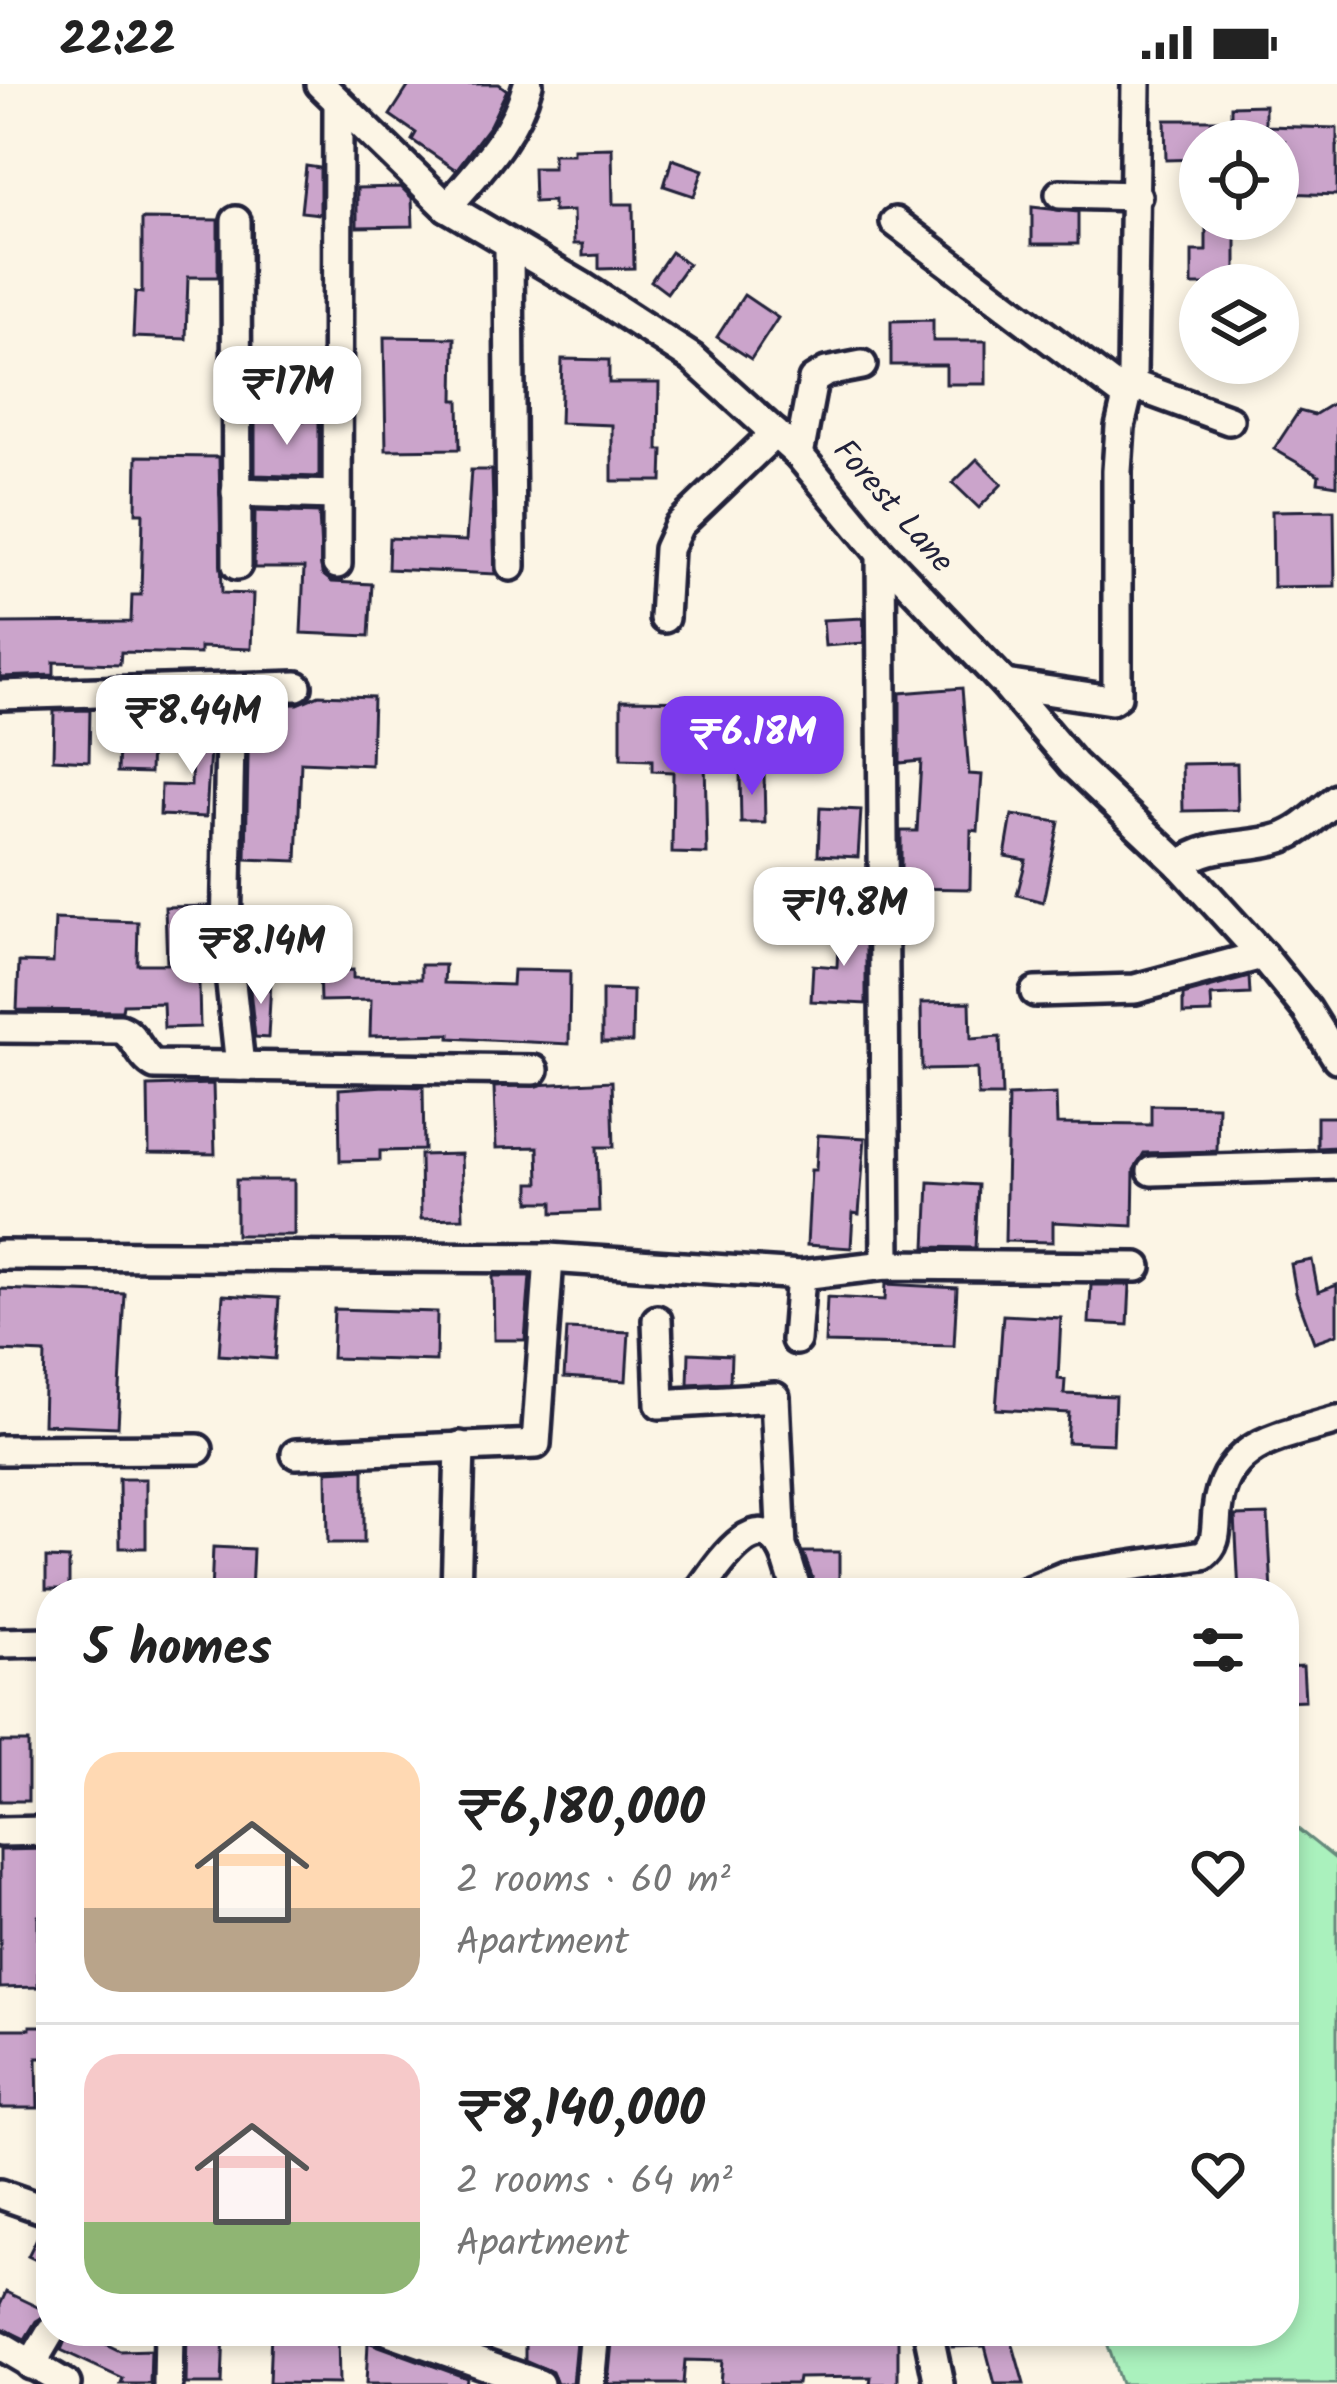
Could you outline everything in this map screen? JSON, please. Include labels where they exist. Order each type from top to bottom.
[{"type":"street","points":[[447,208],[508,135],[528,84]]},
{"type":"street","points":[[1005,684],[1111,700],[1117,696],[1118,448],[1129,390],[1136,84]]},
{"type":"street","points":[[329,93],[337,564]]},
{"type":"street","name":"Forest Lane","points":[[329,93],[447,208],[583,287],[692,358],[799,455],[881,554],[1005,684],[1072,764],[1180,865],[1262,955],[1307,1010],[1337,1058]]},
{"type":"street","points":[[1060,194],[1137,196]]},
{"type":"street","points":[[236,221],[237,566]]},
{"type":"street","points":[[895,223],[1129,390],[1228,421]]},
{"type":"street","points":[[509,246],[511,566]]},
{"type":"street","points":[[799,455],[812,380],[826,372],[862,365]]},
{"type":"street","points":[[664,618],[668,549],[679,525],[775,433]]},
{"type":"street","points":[[236,492],[335,495]]},
{"type":"street","points":[[881,554],[886,1265]]},
{"type":"street","points":[[0,695],[297,686]]},
{"type":"street","points":[[231,688],[226,937],[240,1066]]},
{"type":"street","points":[[1180,865],[1203,849],[1262,843],[1294,832],[1337,799]]},
{"type":"street","points":[[1035,992],[1135,989],[1262,955]]},
{"type":"street","points":[[0,1028],[120,1029],[130,1033],[144,1057],[155,1064],[535,1070]]},
{"type":"street","points":[[1152,1172],[1337,1165]]},
{"type":"street","points":[[0,1255],[548,1258],[801,1275],[886,1265],[1137,1267]]},
{"type":"street","points":[[296,1454],[530,1446],[538,1441],[548,1258]]},
{"type":"street","points":[[796,1340],[801,1275]]},
{"type":"street","points":[[657,1320],[660,1404],[775,1397],[782,1548],[793,1578]]},
{"type":"street","points":[[1060,1578],[1203,1555],[1214,1543],[1220,1492],[1235,1462],[1283,1435],[1337,1420]]},
{"type":"street","points":[[456,1578],[460,1446]]},
{"type":"street","points":[[0,1450],[198,1449]]},
{"type":"street","points":[[710,1578],[741,1539],[757,1535],[782,1548]]},
{"type":"street","points":[[0,1642],[36,1642]]},
{"type":"street","points":[[0,1832],[36,1831]]},
{"type":"street","points":[[0,2194],[36,2207]]},
{"type":"street","points":[[0,2345],[66,2384]]},
{"type":"street","points":[[31,2365],[42,2346]]},
{"type":"street","points":[[168,2384],[169,2346]]},
{"type":"street","points":[[431,2346],[539,2384]]},
{"type":"street","points":[[590,2384],[594,2346]]},
{"type":"street","points":[[931,2346],[939,2384]]},
{"type":"green space","points":[[1299,1830],[1337,1860],[1337,2384],[1121,2384],[1108,2346],[1299,2346]]},
{"type":"building","points":[[410,84],[499,84],[507,90],[490,125],[456,170],[412,140],[416,133],[390,115]]},
{"type":"building","points":[[1265,105],[1265,120],[1231,120],[1231,106]]},
{"type":"building","points":[[1165,120],[1179,120],[1179,160],[1166,160]]},
{"type":"building","points":[[1299,127],[1337,128],[1337,195],[1299,194]]},
{"type":"building","points":[[612,148],[613,204],[633,204],[634,268],[599,269],[599,255],[583,256],[583,244],[574,244],[573,211],[553,212],[553,201],[534,202],[533,168],[553,168],[553,154]]},
{"type":"building","points":[[672,159],[703,170],[694,196],[664,186]]},
{"type":"building","points":[[306,166],[320,168],[320,214],[301,212]]},
{"type":"building","points":[[401,187],[412,198],[413,226],[357,227],[357,188]]},
{"type":"building","points":[[1032,207],[1078,212],[1078,244],[1032,244]]},
{"type":"building","points":[[142,219],[218,220],[218,277],[188,277],[186,339],[133,337],[135,292],[142,293]]},
{"type":"building","points":[[1206,240],[1236,240],[1236,264],[1192,264],[1192,251],[1206,251]]},
{"type":"building","points":[[671,252],[688,264],[667,293],[651,281]]},
{"type":"building","points":[[744,295],[778,318],[751,359],[717,337]]},
{"type":"building","points":[[933,320],[933,341],[986,341],[986,384],[946,384],[946,365],[891,365],[891,321]]},
{"type":"building","points":[[384,337],[455,338],[454,400],[459,400],[460,449],[386,450]]},
{"type":"building","points":[[562,359],[609,360],[609,383],[659,383],[662,481],[612,481],[612,425],[560,423]]},
{"type":"building","points":[[1337,401],[1337,485],[1318,482],[1319,475],[1274,449],[1299,411],[1314,415]]},
{"type":"building","points":[[255,419],[319,421],[319,477],[255,475]]},
{"type":"building","points":[[137,456],[219,457],[222,593],[253,594],[251,649],[200,647],[200,654],[121,652],[120,664],[54,662],[54,675],[0,677],[0,623],[131,622],[132,595],[141,595],[143,513],[136,513]]},
{"type":"building","points":[[977,459],[1002,484],[979,508],[953,483]]},
{"type":"building","points":[[471,470],[492,470],[495,574],[388,569],[389,538],[466,541]]},
{"type":"building","points":[[1334,510],[1335,586],[1273,587],[1272,511]]},
{"type":"building","points":[[255,511],[319,513],[322,574],[332,582],[372,584],[369,636],[301,633],[304,568],[254,568]]},
{"type":"building","points":[[863,618],[864,643],[825,646],[823,620]]},
{"type":"building","points":[[962,688],[969,774],[982,775],[978,831],[971,830],[970,889],[901,888],[901,831],[917,831],[921,761],[900,763],[900,693]]},
{"type":"building","points":[[319,695],[373,697],[371,765],[301,762],[297,861],[246,859],[249,705],[298,704]]},
{"type":"building","points":[[621,700],[720,701],[720,722],[739,722],[739,744],[720,744],[720,759],[705,759],[707,854],[672,853],[673,772],[652,771],[652,760],[621,759]]},
{"type":"building","points":[[90,710],[89,761],[53,759],[54,711]]},
{"type":"building","points":[[120,710],[152,711],[150,773],[118,772]]},
{"type":"building","points":[[193,715],[212,716],[206,817],[160,815],[161,785],[191,786]]},
{"type":"building","points":[[1237,763],[1238,810],[1183,811],[1182,764]]},
{"type":"building","points":[[740,772],[764,772],[765,823],[741,823]]},
{"type":"building","points":[[820,808],[861,810],[858,857],[818,855]]},
{"type":"building","points":[[1012,815],[1059,822],[1043,902],[1017,895],[1026,860],[1005,856]]},
{"type":"building","points":[[209,906],[209,945],[198,945],[200,1027],[164,1028],[163,1003],[123,1004],[122,1011],[17,1010],[19,962],[53,963],[55,919],[138,922],[137,964],[167,964],[165,907]]},
{"type":"building","points":[[284,908],[285,948],[245,950],[245,910]]},
{"type":"building","points":[[839,922],[866,924],[866,1004],[811,1001],[813,965],[837,967]]},
{"type":"building","points":[[421,965],[445,965],[444,983],[512,985],[513,970],[570,971],[569,1044],[450,1038],[450,1034],[370,1036],[371,1000],[320,1001],[319,971],[353,970],[353,978],[421,979]]},
{"type":"building","points":[[1249,977],[1250,994],[1211,996],[1212,1013],[1183,1014],[1183,995]]},
{"type":"building","points":[[249,980],[271,981],[268,1038],[255,1037]]},
{"type":"building","points":[[602,990],[633,991],[632,1042],[602,1042]]},
{"type":"building","points":[[970,1002],[971,1039],[1000,1037],[1002,1096],[978,1096],[977,1069],[922,1070],[921,1003]]},
{"type":"building","points":[[612,1081],[614,1147],[597,1147],[599,1211],[553,1213],[553,1202],[530,1202],[530,1183],[539,1183],[538,1147],[496,1148],[494,1087]]},
{"type":"building","points":[[213,1084],[215,1154],[149,1153],[148,1086]]},
{"type":"building","points":[[423,1087],[424,1150],[380,1151],[380,1160],[340,1161],[339,1089]]},
{"type":"building","points":[[1056,1094],[1057,1124],[1151,1125],[1151,1105],[1218,1106],[1217,1151],[1144,1153],[1134,1170],[1133,1226],[1053,1222],[1053,1242],[1005,1241],[1008,1096]]},
{"type":"building","points":[[1317,1117],[1337,1117],[1337,1147],[1317,1148]]},
{"type":"building","points":[[818,1135],[865,1138],[859,1214],[853,1213],[851,1248],[807,1245]]},
{"type":"building","points":[[461,1154],[463,1218],[421,1219],[420,1155]]},
{"type":"building","points":[[236,1180],[294,1180],[294,1235],[236,1235]]},
{"type":"building","points":[[929,1182],[978,1185],[975,1248],[926,1247]]},
{"type":"building","points":[[1312,1260],[1318,1292],[1337,1285],[1337,1334],[1314,1342],[1291,1264]]},
{"type":"building","points":[[493,1276],[530,1276],[525,1340],[494,1340]]},
{"type":"building","points":[[886,1284],[957,1288],[954,1346],[825,1343],[827,1297],[885,1300]]},
{"type":"building","points":[[1091,1285],[1130,1285],[1128,1325],[1089,1323]]},
{"type":"building","points":[[0,1289],[125,1294],[118,1427],[43,1424],[45,1353],[0,1351]]},
{"type":"building","points":[[223,1295],[279,1298],[275,1359],[219,1355]]},
{"type":"building","points":[[334,1309],[437,1312],[436,1361],[332,1358]]},
{"type":"building","points":[[1003,1315],[1061,1318],[1058,1379],[1065,1380],[1064,1394],[1115,1396],[1113,1444],[1067,1442],[1069,1413],[996,1409]]},
{"type":"building","points":[[567,1329],[629,1332],[626,1381],[564,1377]]},
{"type":"building","points":[[689,1353],[731,1355],[730,1382],[688,1384]]},
{"type":"building","points":[[364,1469],[364,1543],[328,1543],[327,1471]]},
{"type":"building","points":[[119,1479],[146,1479],[146,1548],[120,1548]]},
{"type":"building","points":[[1268,1515],[1271,1578],[1238,1578],[1235,1516]]},
{"type":"building","points":[[213,1547],[253,1549],[252,1578],[212,1578]]},
{"type":"building","points":[[803,1552],[839,1552],[839,1578],[812,1578]]},
{"type":"building","points":[[46,1558],[69,1559],[69,1578],[46,1578]]},
{"type":"building","points":[[1299,1666],[1303,1666],[1305,1700],[1299,1700]]},
{"type":"building","points":[[0,1742],[28,1742],[28,1801],[0,1801]]},
{"type":"building","points":[[36,1849],[36,1987],[0,1988],[0,1850]]},
{"type":"building","points":[[36,2026],[36,2108],[0,2108],[1,2029]]},
{"type":"building","points":[[6,2292],[36,2306],[36,2321],[25,2339],[0,2327],[0,2305]]},
{"type":"building","points":[[63,2346],[110,2346],[120,2351],[151,2350],[150,2384],[121,2384],[123,2379],[61,2350]]},
{"type":"building","points":[[187,2346],[223,2346],[222,2384],[186,2384]]},
{"type":"building","points":[[270,2346],[338,2346],[339,2384],[269,2383]]},
{"type":"building","points":[[368,2346],[467,2378],[466,2384],[366,2384]]},
{"type":"building","points":[[525,2346],[576,2346],[572,2384],[557,2384],[552,2372],[525,2360]]},
{"type":"building","points":[[612,2346],[898,2346],[898,2384],[870,2384],[871,2377],[720,2384],[722,2361],[685,2360],[683,2384],[608,2384]]},
{"type":"building","points":[[985,2346],[1013,2346],[1024,2384],[995,2384]]}]
